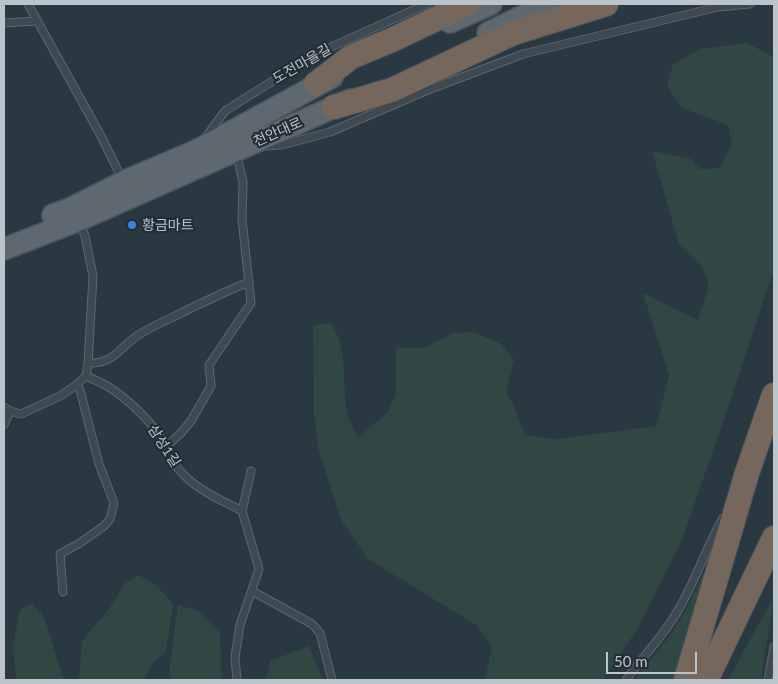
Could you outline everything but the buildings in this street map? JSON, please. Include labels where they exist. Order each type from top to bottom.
[{"type":"highway","points":[[316,84],[352,57],[467,4]]},
{"type":"highway","points":[[334,107],[392,90],[513,33],[606,4]]},
{"type":"highway","points":[[686,680],[747,473],[774,395]]},
{"type":"highway","points":[[706,680],[774,538]]},
{"type":"main road","name":"천안대로","points":[[4,249],[127,189],[316,84],[491,4]]},
{"type":"main road","name":"천안대로","points":[[127,189],[240,149],[334,107],[548,4]]},
{"type":"main road","name":"천안대로","points":[[4,234],[76,214]]},
{"type":"lane","name":"도전마을길","points":[[196,151],[225,111],[329,48],[427,4]]},
{"type":"lane","points":[[166,447],[191,421],[211,386],[209,365],[251,303],[242,219],[243,182],[240,149],[282,145],[330,132],[428,90],[523,54],[718,7],[750,4]]},
{"type":"lane","points":[[30,7],[101,136],[127,189]]},
{"type":"lane","points":[[4,23],[36,21]]},
{"type":"lane","points":[[4,425],[7,409],[21,414],[60,396],[86,376],[94,276],[85,236],[76,214]]},
{"type":"lane","points":[[88,363],[110,360],[137,336],[153,327],[206,300],[249,282]]},
{"type":"lane","name":"삼성1길","points":[[86,376],[106,385],[125,399],[151,424],[166,447],[171,460],[180,472],[196,486],[242,512]]},
{"type":"lane","points":[[63,592],[60,554],[104,526],[110,519],[114,502],[99,464],[77,384]]},
{"type":"lane","points":[[237,680],[235,657],[240,624],[259,569],[242,512],[251,471]]},
{"type":"lane","points":[[730,505],[747,473]]},
{"type":"lane","points":[[626,680],[676,614],[691,587],[708,545],[726,513]]},
{"type":"lane","points":[[252,591],[312,624],[320,633],[332,680]]},
{"type":"lane","points":[[768,680],[774,647]]},
{"type":"green space","points":[[747,43],[774,57],[774,268],[683,537],[636,631],[603,680],[485,680],[492,646],[476,625],[368,559],[341,520],[318,448],[314,415],[313,326],[330,323],[336,333],[343,354],[345,400],[351,424],[358,437],[387,413],[396,395],[396,348],[423,348],[453,333],[474,332],[501,344],[514,360],[506,391],[525,435],[556,439],[656,426],[669,375],[643,293],[698,320],[709,285],[702,267],[679,244],[652,151],[691,159],[700,169],[720,168],[732,143],[728,125],[682,108],[667,86],[673,64],[700,49]]},
{"type":"green space","points":[[711,557],[676,680],[634,680],[674,629]]},
{"type":"green space","points":[[138,575],[156,585],[173,604],[166,652],[152,663],[144,680],[79,680],[82,641],[109,609],[125,583]]},
{"type":"green space","points":[[774,596],[761,680],[728,680]]},
{"type":"green space","points":[[33,603],[45,619],[62,675],[66,680],[16,680],[13,646],[20,609]]},
{"type":"green space","points":[[178,605],[197,610],[220,633],[222,680],[170,680],[170,663]]},
{"type":"green space","points":[[309,646],[323,680],[266,680],[270,661]]},
{"type":"place","name":"황금마트","points":[[132,225]]}]
